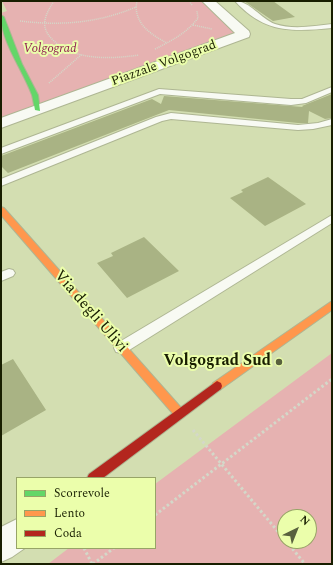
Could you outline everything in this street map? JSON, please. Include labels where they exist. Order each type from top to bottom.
[{"type":"street","name":"Piazzale Volgograd","points":[[1,123],[244,34],[208,1]]},
{"type":"street","points":[[2,17],[20,64],[35,95],[38,110]]},
{"type":"street","name":"Via degli Ulivi","points":[[1,210],[179,413]]},
{"type":"street","points":[[95,477],[179,413],[332,305]]},
{"type":"street","points":[[1,546],[16,536]]},
{"type":"lane","points":[[238,1],[264,22],[274,26],[299,29],[332,26]]},
{"type":"lane","points":[[1,151],[159,91],[291,102],[303,101],[332,90]]},
{"type":"lane","points":[[1,183],[159,119],[171,116],[309,128],[332,122]]},
{"type":"lane","points":[[121,348],[332,218]]},
{"type":"path","points":[[54,1],[46,16],[44,24],[45,31],[57,44],[66,50],[82,54],[126,57],[141,54]]},
{"type":"path","points":[[137,1],[136,12],[140,23],[152,34],[167,43]]},
{"type":"path","points":[[156,49],[187,30],[198,18],[197,11],[189,1]]},
{"type":"path","points":[[2,17],[44,24],[66,24],[100,20],[136,7]]},
{"type":"path","points":[[35,95],[82,54]]},
{"type":"path","points":[[156,514],[332,379]]},
{"type":"path","points":[[179,413],[277,531]]},
{"type":"path","points":[[85,549],[93,564],[113,549]]},
{"type":"path","points":[[292,549],[305,564]]},
{"type":"green space","name":"Volgograd","points":[[2,1],[201,1],[237,34],[1,118],[1,13],[7,11]]},
{"type":"green space","points":[[332,353],[332,564],[48,564],[68,549],[156,549],[156,483]]},
{"type":"building","points":[[244,1],[273,1],[295,17],[273,21]]},
{"type":"building","points":[[332,94],[332,118],[325,119],[309,111],[308,123],[298,123],[169,110],[8,173],[1,166],[1,156],[152,99],[161,104],[164,96],[303,107],[302,106]]},
{"type":"building","points":[[268,177],[306,204],[265,226],[230,198],[243,192],[241,190]]},
{"type":"building","points":[[144,237],[179,271],[127,298],[97,263],[113,256],[111,253]]},
{"type":"building","points":[[13,359],[46,410],[1,436],[1,365]]},
{"type":"traffic: fast","points":[[1,17],[19,64],[35,95],[38,110]]},
{"type":"traffic: slow","points":[[1,210],[179,413]]},
{"type":"traffic: slow","points":[[217,386],[332,305]]},
{"type":"traffic: jam","points":[[94,477],[217,386]]},
{"type":"place","name":"Volgograd Sud","points":[[279,362]]}]
